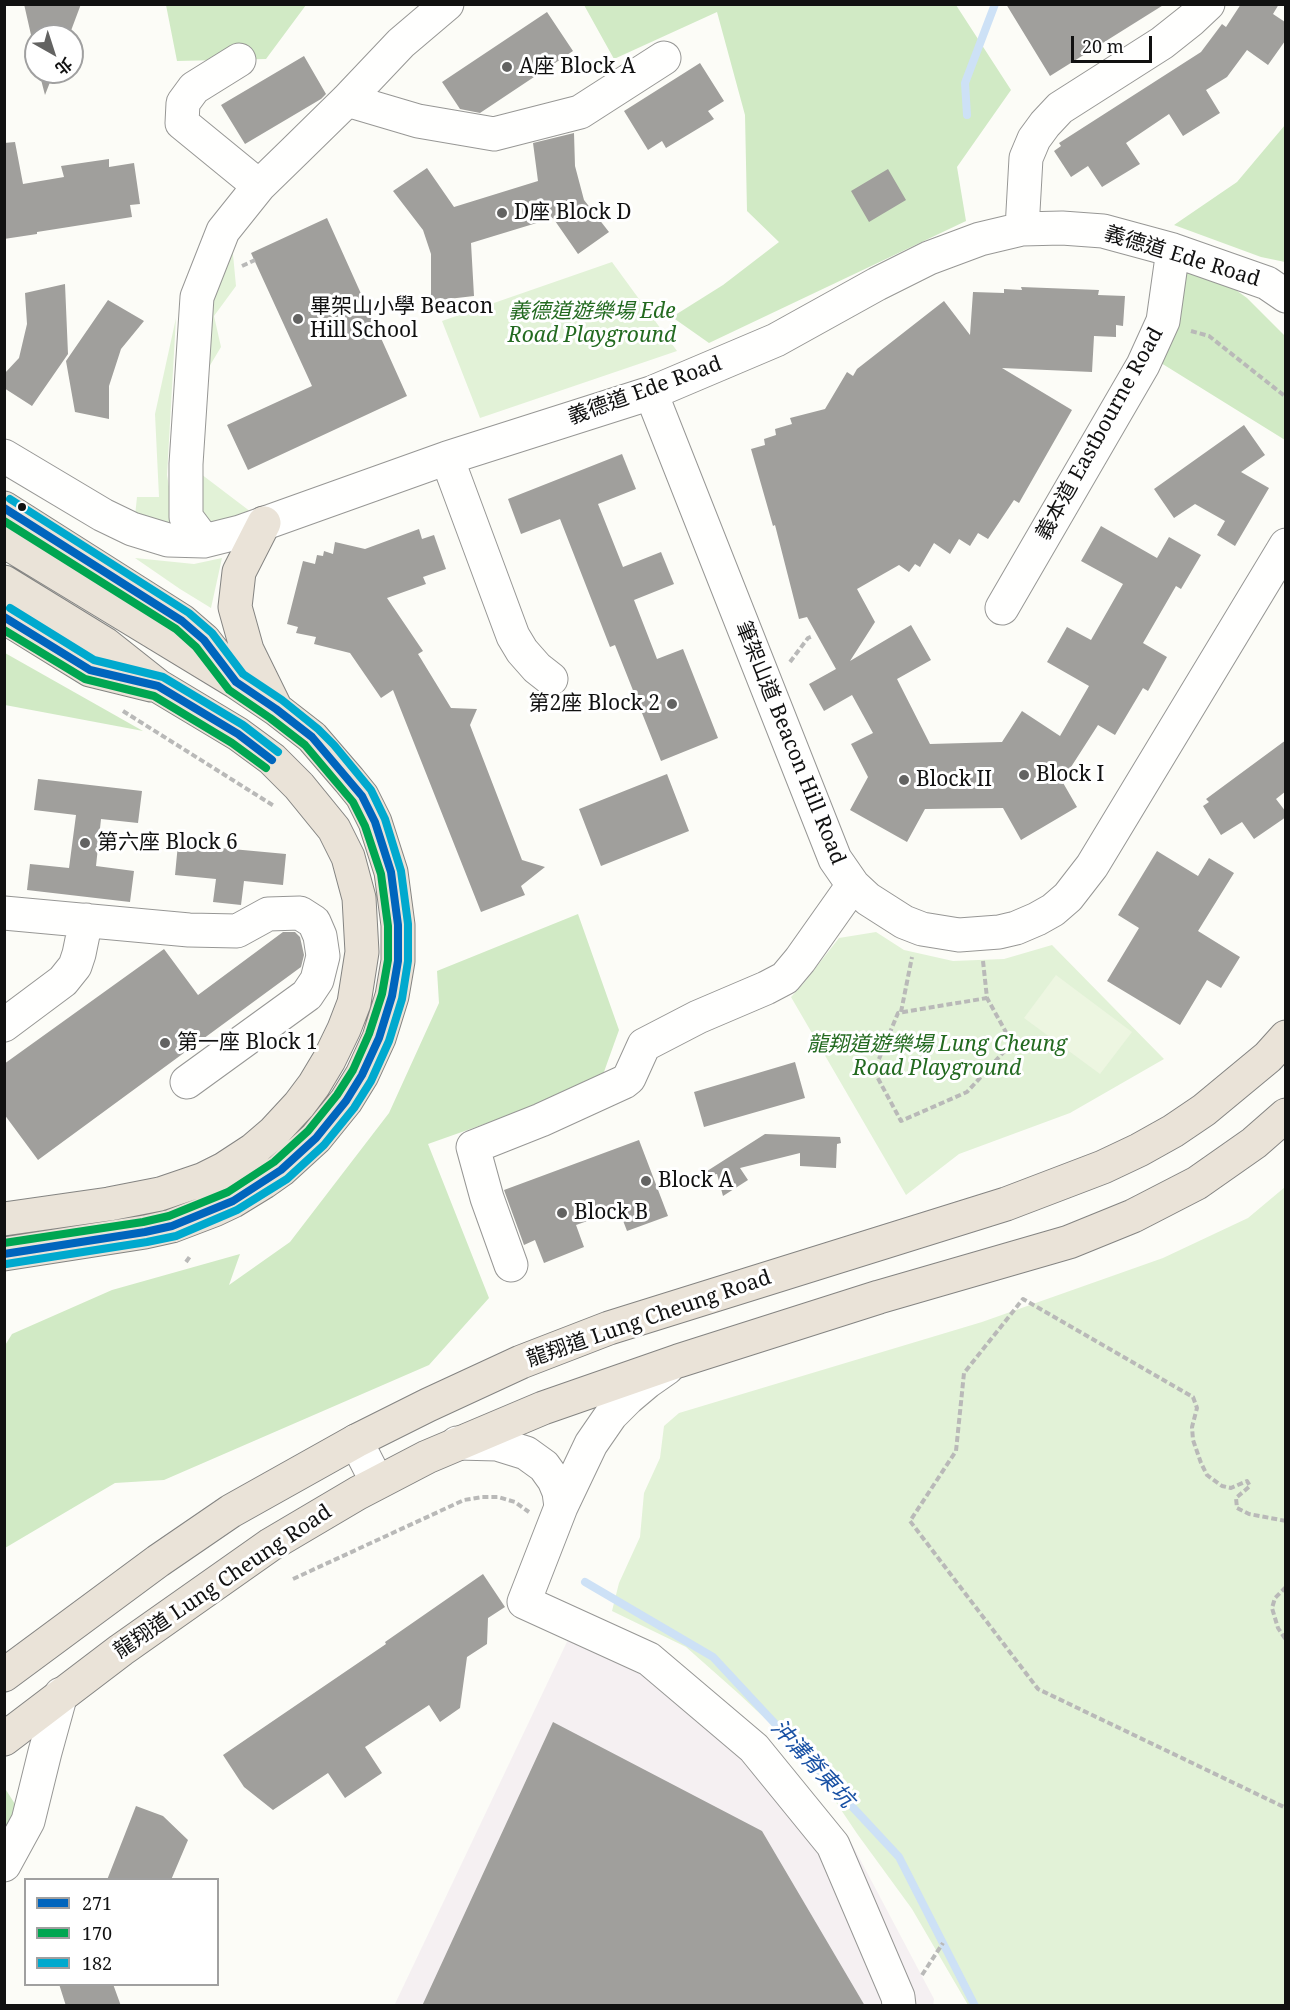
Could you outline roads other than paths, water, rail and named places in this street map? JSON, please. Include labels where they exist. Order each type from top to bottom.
[{"type":"highway","points":[[4,508],[182,621],[204,640],[236,682]]},
{"type":"highway","points":[[264,523],[239,572],[235,607],[247,650],[276,709]]},
{"type":"highway","points":[[4,541],[236,682],[312,737],[362,796],[375,822],[391,873],[399,925],[395,977],[379,1038],[362,1075],[346,1101],[308,1147],[264,1182],[233,1201],[194,1218],[145,1232],[8,1257]]},
{"type":"highway","points":[[4,582],[105,644],[158,686],[238,734],[272,759],[303,791],[338,836],[354,875],[359,898],[362,951],[354,1003],[337,1044],[310,1090],[274,1132],[239,1160],[204,1179],[160,1194],[4,1220]]},
{"type":"highway","points":[[4,617],[90,670],[158,686]]},
{"type":"highway","name":"龍翔道 Lung Cheung Road","points":[[4,1676],[129,1581],[195,1535],[231,1511],[356,1441],[491,1375],[609,1328],[1006,1204],[1103,1167],[1173,1131],[1204,1110],[1268,1057],[1286,1037]]},
{"type":"highway","name":"龍翔道 Lung Cheung Road","points":[[4,1739],[61,1694],[194,1597],[270,1545],[377,1482],[457,1443],[543,1408],[678,1361],[879,1297],[1069,1242],[1133,1216],[1197,1183],[1254,1143],[1286,1115]]},
{"type":"street","points":[[204,542],[186,517],[186,464],[197,297],[223,231],[260,186],[401,43],[447,4]]},
{"type":"street","points":[[1022,229],[1026,158],[1034,139],[1045,124],[1060,108],[1162,43],[1208,4]]},
{"type":"street","points":[[347,100],[418,121],[494,134],[580,112],[664,58]]},
{"type":"street","points":[[239,60],[194,88],[183,103],[182,123],[260,186]]},
{"type":"street","name":"義德道 Ede Road","points":[[4,456],[103,515],[132,529],[168,540],[204,542],[264,523],[302,497],[447,458],[651,393],[776,340],[929,258],[980,239],[1022,229],[1062,228],[1103,231],[1173,250],[1279,287]]},
{"type":"street","name":"義本道 Eastbourne Road","points":[[1002,608],[1143,365],[1163,321],[1173,250]]},
{"type":"street","name":"筆架山道 Beacon Hill Road","points":[[651,393],[829,845],[853,885],[875,904],[904,922],[922,929],[968,935],[999,932],[1016,928],[1053,910],[1068,897],[1092,866],[1286,545]]},
{"type":"street","points":[[447,458],[513,636],[529,659],[551,679]]},
{"type":"street","points":[[511,1265],[487,1198],[473,1147],[541,1120],[624,1082],[629,1078],[645,1045],[698,1017],[785,978],[853,885]]},
{"type":"street","points":[[4,913],[189,930],[237,931],[268,914],[300,913],[314,922],[320,936],[323,956],[317,980],[307,995],[188,1082]]},
{"type":"street","points":[[4,1025],[63,981],[75,966],[86,920]]},
{"type":"street","points":[[548,1512],[611,1415],[646,1382],[678,1361]]},
{"type":"street","points":[[356,1441],[377,1482]]},
{"type":"street","points":[[457,1443],[497,1444],[526,1453],[544,1466],[560,1492],[548,1512],[524,1602],[649,1659],[754,1748],[833,1845],[898,1997],[899,2006]]},
{"type":"street","points":[[4,1865],[28,1821],[61,1694]]},
{"type":"waterway","points":[[967,115],[965,83],[995,4]]},
{"type":"waterway","name":"沖溝脊東坑","points":[[585,1582],[713,1657],[899,1857],[975,2006]]},
{"type":"place","name":"A座 Block A","points":[[507,67]]},
{"type":"place","name":"D座 Block D","points":[[502,213]]},
{"type":"place","name":"畢架山小學 Beacon Hill School","points":[[298,319]]},
{"type":"place","name":"第2座 Block 2","points":[[672,704]]},
{"type":"place","name":"Block I","points":[[1024,775]]},
{"type":"place","name":"Block II","points":[[904,780]]},
{"type":"place","name":"第六座 Block 6","points":[[85,843]]},
{"type":"place","name":"第一座 Block 1","points":[[165,1043]]},
{"type":"place","name":"Block A","points":[[646,1181]]},
{"type":"place","name":"Block B","points":[[562,1213]]},
{"type":"park label","name":"義德道遊樂場 Ede Road Playground","points":[[592,324]]},
{"type":"park label","name":"龍翔道遊樂場 Lung Cheung Road Playground","points":[[937,1057]]}]
